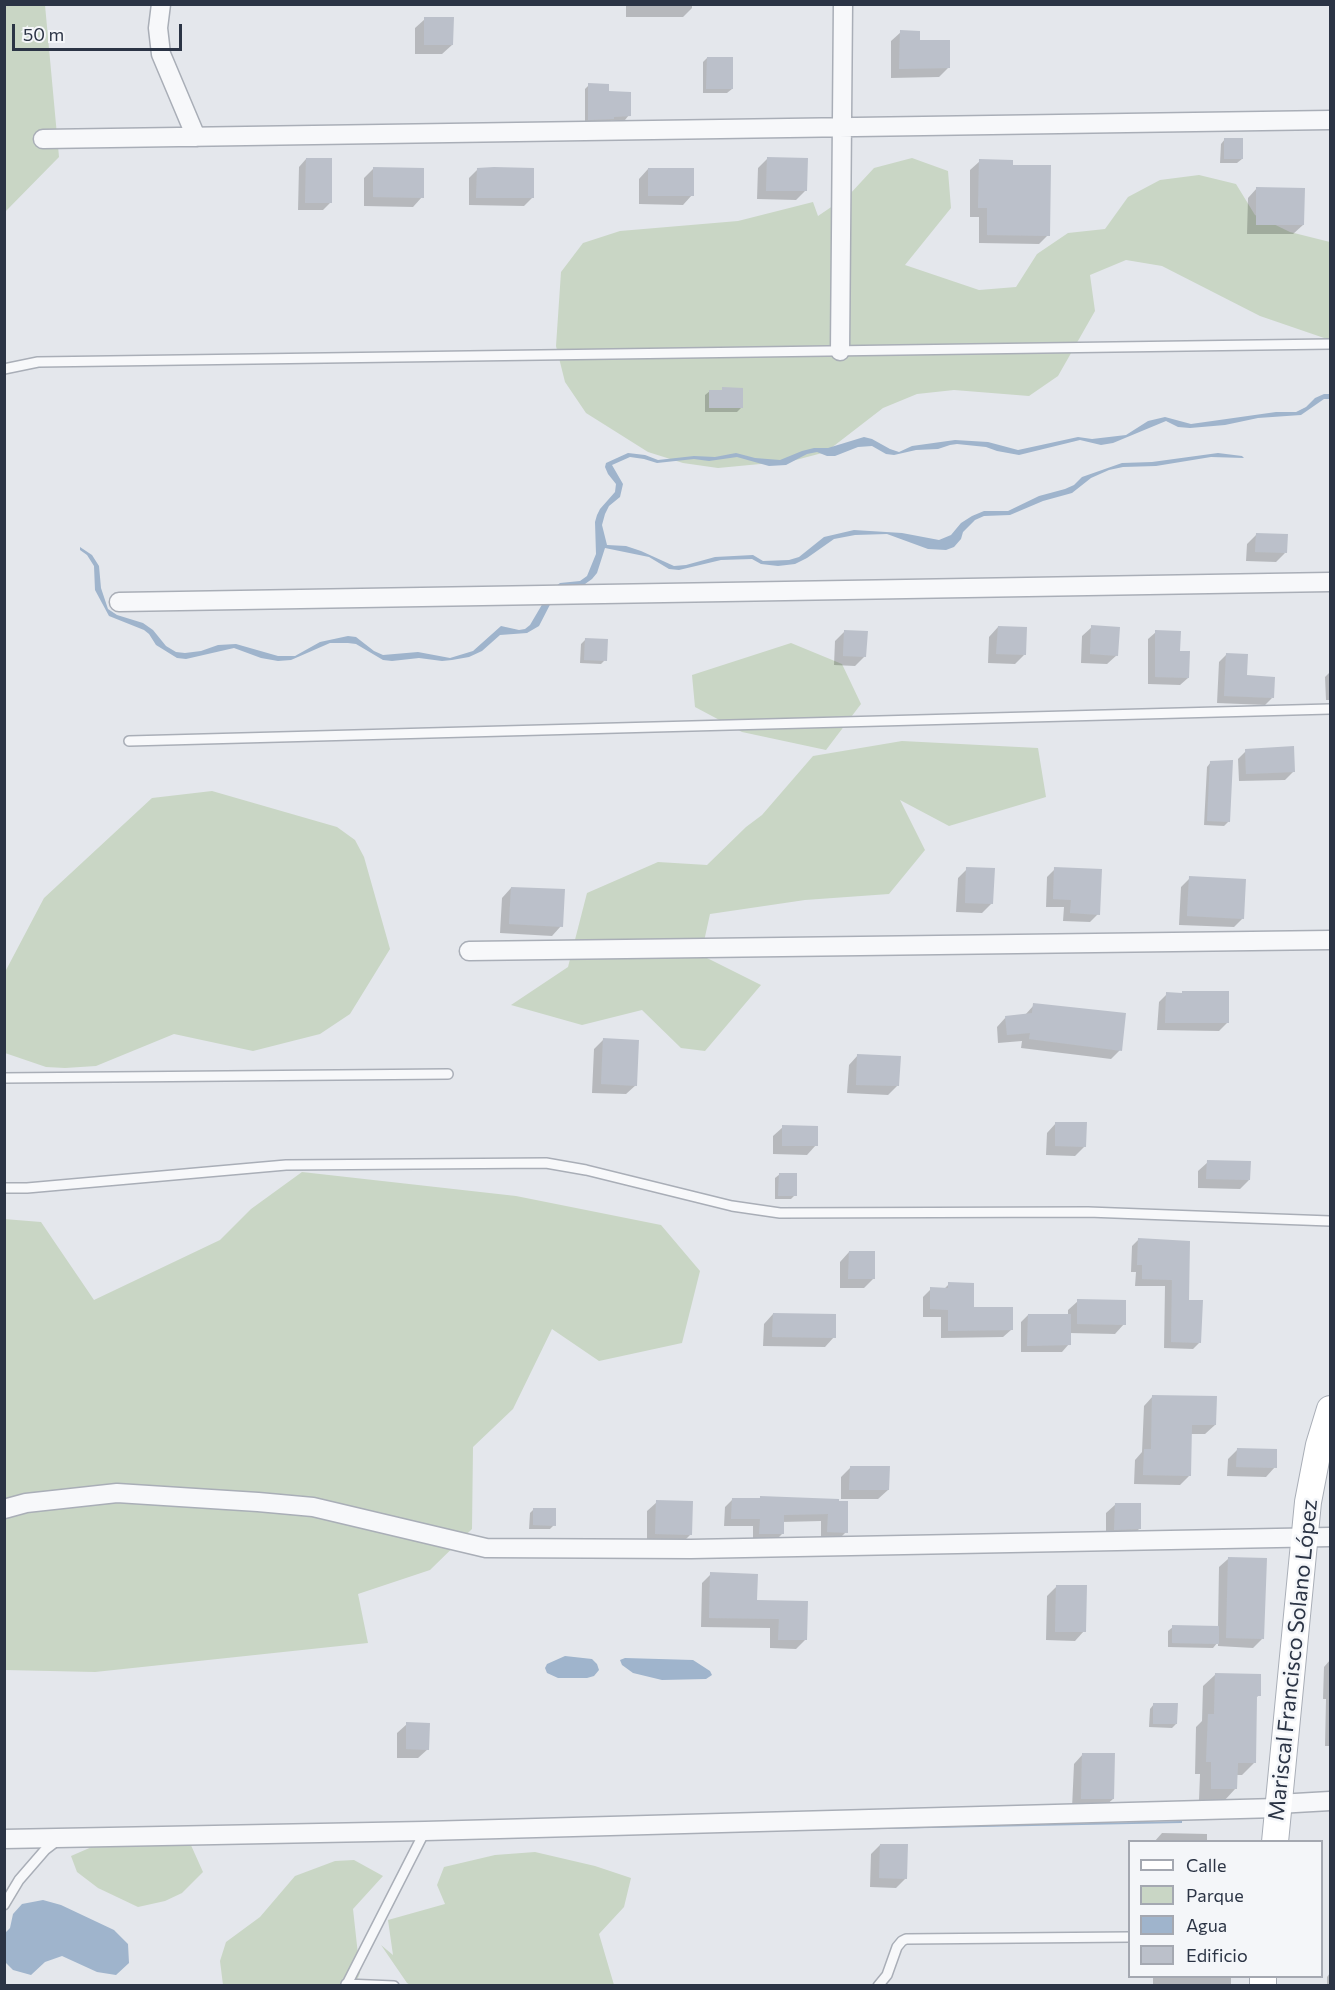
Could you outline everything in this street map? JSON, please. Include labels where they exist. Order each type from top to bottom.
[{"type":"main road","name":"Mariscal Francisco Solano López","points":[[1275,1840],[1303,1537],[1314,1467],[1330,1409]]},
{"type":"street","points":[[161,4],[158,28],[161,54],[196,137]]},
{"type":"street","points":[[840,351],[843,4]]},
{"type":"street","points":[[43,139],[1330,120]]},
{"type":"street","points":[[119,602],[1330,582]]},
{"type":"street","points":[[469,951],[1330,940]]},
{"type":"street","points":[[4,1509],[26,1503],[117,1493],[258,1502],[313,1507],[486,1548],[691,1549],[1330,1537]]},
{"type":"street","points":[[4,1839],[425,1831],[1278,1806],[1330,1801]]},
{"type":"lane","points":[[4,369],[38,362],[1330,344]]},
{"type":"lane","points":[[129,741],[1330,709]]},
{"type":"lane","points":[[4,1078],[448,1074]]},
{"type":"lane","points":[[4,1188],[27,1188],[286,1165],[546,1163],[586,1170],[732,1206],[780,1213],[1088,1212],[1330,1221]]},
{"type":"lane","points":[[394,1986],[346,1985],[425,1831]]},
{"type":"lane","points":[[4,1905],[19,1880],[45,1850],[61,1838]]},
{"type":"lane","points":[[878,1986],[887,1975],[897,1947],[906,1940],[1128,1937]]},
{"type":"green space","points":[[5,5],[45,5],[59,157],[5,212]]},
{"type":"green space","points":[[912,158],[948,171],[951,208],[905,265],[979,290],[1016,287],[1037,254],[1068,233],[1105,229],[1128,197],[1160,180],[1199,175],[1236,184],[1255,215],[1290,232],[1330,242],[1330,340],[1260,316],[1162,266],[1126,260],[1090,275],[1095,311],[1058,376],[1029,396],[954,390],[917,394],[883,408],[826,452],[792,461],[718,468],[683,463],[648,452],[586,413],[565,382],[556,346],[561,272],[583,243],[620,231],[738,221],[813,202],[818,216],[849,195],[874,168]]},
{"type":"green space","points":[[791,643],[842,664],[861,704],[826,750],[742,732],[695,707],[692,675]]},
{"type":"green space","points":[[902,741],[1038,748],[1046,797],[949,826],[900,800],[925,850],[889,894],[805,900],[710,914],[701,955],[761,985],[705,1051],[681,1048],[642,1010],[582,1025],[511,1005],[568,967],[587,893],[658,862],[707,865],[746,827],[762,815],[813,756]]},
{"type":"green space","points":[[212,791],[337,827],[355,840],[364,857],[390,949],[350,1014],[320,1034],[253,1051],[174,1034],[96,1066],[46,1067],[5,1053],[5,972],[44,898],[152,798]]},
{"type":"green space","points":[[302,1172],[516,1196],[661,1225],[700,1271],[682,1343],[599,1361],[552,1329],[513,1409],[473,1447],[472,1529],[430,1570],[358,1594],[368,1643],[95,1672],[5,1670],[4,1219],[41,1222],[94,1300],[220,1240],[251,1209]]},
{"type":"green space","points":[[190,1843],[203,1872],[182,1893],[165,1901],[138,1907],[98,1888],[77,1872],[71,1856],[94,1846]]},
{"type":"green space","points":[[535,1852],[595,1866],[631,1878],[624,1907],[599,1934],[614,1985],[412,1986],[407,1983],[381,1945],[393,1955],[388,1920],[445,1904],[437,1885],[444,1867],[495,1855]]},
{"type":"green space","points":[[354,1860],[383,1876],[353,1909],[360,1973],[355,1985],[223,1985],[220,1961],[226,1942],[260,1917],[295,1876],[335,1861]]},
{"type":"water","points":[[1324,394],[1330,394],[1330,399],[1324,399],[1301,415],[1258,418],[1225,425],[1190,428],[1178,427],[1166,421],[1113,443],[1101,445],[1080,440],[1019,455],[986,447],[957,444],[894,455],[886,454],[872,446],[858,447],[835,456],[817,452],[807,454],[786,465],[769,466],[737,457],[709,461],[694,459],[657,463],[630,457],[612,465],[623,484],[620,497],[609,506],[602,525],[607,545],[626,546],[674,566],[715,557],[753,555],[763,561],[789,560],[799,557],[824,537],[854,530],[902,533],[939,540],[951,535],[961,523],[972,516],[984,511],[1008,511],[1039,496],[1074,485],[1082,477],[1122,463],[1152,462],[1218,453],[1244,458],[1211,457],[1156,466],[1123,467],[1109,470],[1091,478],[1072,493],[1043,501],[1010,515],[984,516],[975,520],[963,532],[961,539],[954,547],[946,550],[928,549],[887,534],[855,535],[834,539],[795,564],[778,566],[761,564],[752,559],[721,560],[679,570],[669,569],[649,557],[605,548],[597,573],[592,579],[585,584],[565,587],[557,591],[539,626],[527,633],[500,635],[482,651],[469,657],[452,660],[419,658],[383,660],[356,644],[348,643],[330,643],[291,660],[278,661],[261,658],[234,648],[186,659],[177,658],[156,645],[144,630],[109,616],[95,590],[94,566],[87,555],[80,550],[80,547],[92,555],[99,566],[101,588],[108,609],[117,615],[143,623],[153,630],[166,646],[176,652],[201,651],[218,645],[236,644],[278,656],[295,656],[320,642],[348,636],[356,637],[383,655],[418,652],[450,658],[473,651],[501,626],[525,629],[530,625],[550,591],[560,583],[580,581],[587,576],[596,554],[595,522],[597,515],[615,492],[616,484],[608,474],[606,463],[628,453],[645,455],[658,460],[694,456],[715,457],[736,453],[755,458],[780,460],[802,451],[828,448],[864,437],[899,452],[912,446],[955,440],[988,442],[1018,450],[1078,437],[1092,439],[1126,435],[1148,421],[1165,417],[1191,424],[1276,412],[1296,412]]},
{"type":"water","points":[[565,1656],[592,1659],[599,1670],[594,1676],[587,1678],[558,1678],[547,1673],[545,1668],[547,1664]]},
{"type":"water","points":[[625,1658],[693,1660],[710,1671],[712,1675],[706,1679],[662,1680],[633,1673],[622,1665],[620,1660]]},
{"type":"water","points":[[1182,1821],[1182,1823],[432,1838]]},
{"type":"water","points":[[43,1900],[61,1905],[114,1930],[128,1944],[129,1963],[116,1975],[97,1972],[62,1956],[45,1962],[31,1975],[13,1970],[5,1962],[5,1933],[10,1928],[13,1914],[22,1904]]},
{"type":"building","points":[[424,17],[454,17],[453,45],[424,45]]},
{"type":"building","points":[[900,30],[920,31],[920,40],[950,40],[950,68],[899,69]]},
{"type":"building","points":[[707,57],[733,57],[733,89],[706,89]]},
{"type":"building","points":[[588,83],[609,84],[609,91],[631,92],[631,116],[588,120]]},
{"type":"building","points":[[1224,138],[1243,138],[1243,159],[1224,159]]},
{"type":"building","points":[[767,157],[808,158],[807,191],[766,191]]},
{"type":"building","points":[[306,158],[332,158],[332,203],[305,203]]},
{"type":"building","points":[[979,159],[1013,160],[1013,165],[1051,165],[1050,236],[987,235],[987,208],[978,208]]},
{"type":"building","points":[[373,167],[424,168],[424,198],[373,197]]},
{"type":"building","points":[[477,168],[534,168],[534,198],[476,198]]},
{"type":"building","points":[[648,168],[694,168],[694,196],[648,196]]},
{"type":"building","points":[[1256,187],[1305,188],[1304,225],[1256,225]]},
{"type":"building","points":[[722,387],[743,388],[743,408],[709,408],[709,390],[722,390]]},
{"type":"building","points":[[1256,533],[1288,534],[1287,553],[1255,552]]},
{"type":"building","points":[[1091,625],[1120,627],[1118,656],[1090,654]]},
{"type":"building","points":[[998,626],[1027,627],[1026,655],[996,654]]},
{"type":"building","points":[[844,630],[868,631],[866,657],[843,656]]},
{"type":"building","points":[[1155,630],[1181,631],[1180,651],[1190,651],[1189,678],[1155,677]]},
{"type":"building","points":[[585,638],[608,639],[607,661],[584,660]]},
{"type":"building","points":[[1226,653],[1248,654],[1247,675],[1275,677],[1274,698],[1224,696]]},
{"type":"building","points":[[1294,746],[1295,772],[1246,774],[1245,749]]},
{"type":"building","points":[[1233,760],[1230,822],[1207,821],[1210,761]]},
{"type":"building","points":[[966,867],[995,868],[993,904],[965,903]]},
{"type":"building","points":[[1054,867],[1102,869],[1100,915],[1070,913],[1071,900],[1053,899]]},
{"type":"building","points":[[1189,876],[1246,879],[1244,919],[1187,916]]},
{"type":"building","points":[[511,887],[565,889],[563,927],[509,924]]},
{"type":"building","points":[[1182,991],[1229,991],[1229,1023],[1165,1023],[1166,992],[1182,993]]},
{"type":"building","points":[[1033,1003],[1126,1013],[1122,1051],[1029,1039],[1030,1033],[1007,1035],[1005,1016],[1032,1013]]},
{"type":"building","points":[[603,1038],[639,1040],[637,1086],[601,1084]]},
{"type":"building","points":[[857,1054],[901,1056],[899,1086],[856,1085]]},
{"type":"building","points":[[1055,1122],[1087,1122],[1086,1147],[1055,1146]]},
{"type":"building","points":[[782,1125],[818,1126],[818,1146],[782,1146]]},
{"type":"building","points":[[1207,1160],[1251,1161],[1250,1180],[1206,1179]]},
{"type":"building","points":[[779,1173],[797,1173],[797,1196],[778,1196]]},
{"type":"building","points":[[1138,1238],[1190,1241],[1189,1300],[1203,1300],[1201,1343],[1171,1342],[1172,1280],[1142,1279],[1142,1265],[1137,1265]]},
{"type":"building","points":[[849,1251],[875,1251],[875,1279],[848,1279]]},
{"type":"building","points":[[948,1282],[974,1283],[974,1307],[1013,1307],[1013,1330],[948,1331],[948,1310],[930,1309],[930,1287],[948,1288]]},
{"type":"building","points":[[1077,1299],[1126,1300],[1126,1325],[1077,1324]]},
{"type":"building","points":[[773,1313],[836,1314],[836,1338],[772,1337]]},
{"type":"building","points":[[1028,1314],[1071,1314],[1071,1345],[1027,1346]]},
{"type":"building","points":[[1152,1395],[1217,1396],[1216,1425],[1192,1425],[1191,1476],[1143,1475],[1144,1449],[1151,1449]]},
{"type":"building","points":[[1237,1448],[1277,1449],[1277,1468],[1236,1467]]},
{"type":"building","points":[[850,1466],[890,1466],[889,1490],[849,1490]]},
{"type":"building","points":[[760,1496],[848,1501],[848,1533],[827,1532],[828,1514],[784,1515],[784,1534],[759,1534],[760,1519],[731,1519],[732,1498],[760,1498]]},
{"type":"building","points":[[656,1500],[693,1501],[692,1535],[655,1534]]},
{"type":"building","points":[[1115,1503],[1141,1503],[1141,1529],[1114,1530]]},
{"type":"building","points":[[533,1508],[556,1508],[556,1526],[533,1525]]},
{"type":"building","points":[[1228,1557],[1267,1558],[1264,1639],[1226,1638]]},
{"type":"building","points":[[710,1572],[758,1574],[757,1600],[808,1601],[807,1640],[778,1640],[779,1619],[709,1618]]},
{"type":"building","points":[[1056,1585],[1087,1585],[1086,1632],[1055,1632]]},
{"type":"building","points":[[1172,1625],[1219,1626],[1219,1644],[1172,1643]]},
{"type":"building","points":[[1215,1673],[1261,1674],[1261,1696],[1257,1696],[1256,1763],[1238,1763],[1237,1789],[1211,1789],[1211,1762],[1206,1762],[1208,1714],[1214,1714]]},
{"type":"building","points":[[1153,1703],[1178,1703],[1177,1724],[1153,1724]]},
{"type":"building","points":[[406,1722],[430,1723],[429,1750],[406,1749]]},
{"type":"building","points":[[1082,1753],[1115,1753],[1114,1799],[1081,1799]]},
{"type":"building","points":[[880,1844],[908,1844],[907,1879],[879,1878]]}]
